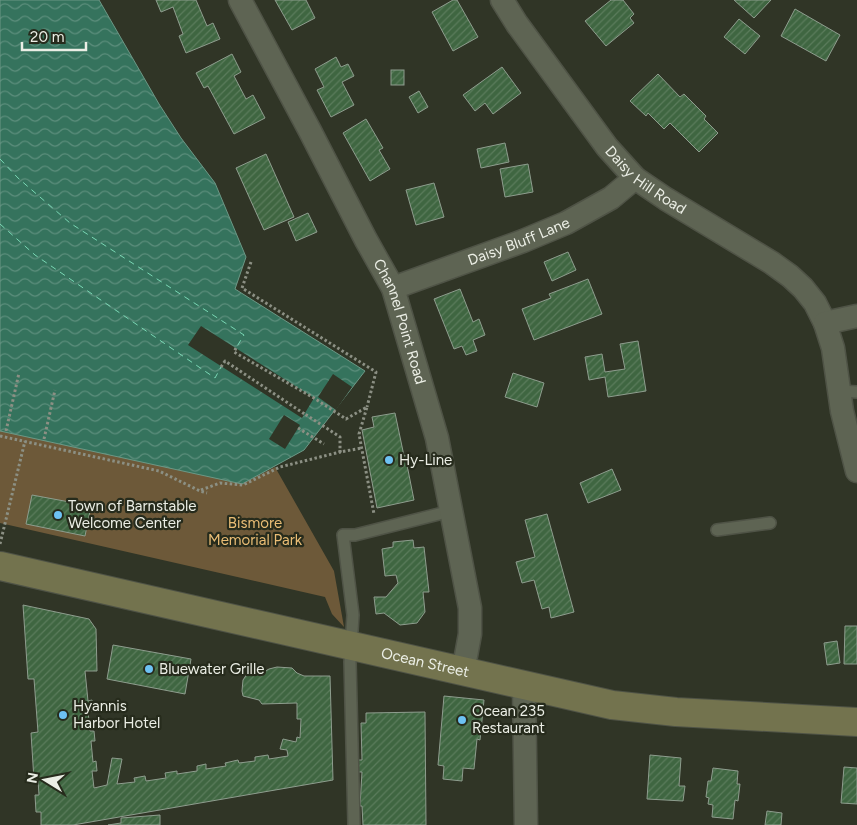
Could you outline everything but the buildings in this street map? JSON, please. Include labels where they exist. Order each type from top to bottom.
[{"type":"main road","name":"Ocean Street","points":[[0,566],[612,705],[639,709],[857,722]]},
{"type":"street","name":"Channel Point Road","points":[[240,0],[393,288],[437,438],[451,511],[471,622],[464,672]]},
{"type":"street","name":"Daisy Hill Road","points":[[502,0],[517,24],[607,147],[635,178],[666,199],[772,263],[803,288],[815,303],[825,323],[848,392],[842,411],[857,471]]},
{"type":"street","name":"Daisy Bluff Lane","points":[[393,288],[523,241],[566,223],[611,198],[635,178]]},
{"type":"street","points":[[825,323],[857,316]]},
{"type":"street","points":[[524,686],[526,825]]},
{"type":"lane","points":[[354,825],[351,723],[353,615],[343,535],[355,534],[451,511]]},
{"type":"lane","points":[[717,530],[770,523]]},
{"type":"path","points":[[251,262],[242,288],[376,372],[359,434],[374,515],[355,534]]},
{"type":"path","points":[[236,348],[234,352],[314,398],[346,419],[367,407]]},
{"type":"path","points":[[221,367],[225,361],[340,437],[340,452]]},
{"type":"path","points":[[6,430],[18,373]]},
{"type":"path","points":[[44,439],[55,390]]},
{"type":"path","points":[[298,428],[324,444]]},
{"type":"path","points":[[0,436],[159,471],[200,491],[206,492]]},
{"type":"path","points":[[0,544],[25,441]]},
{"type":"path","points":[[200,491],[220,483],[243,486],[280,467],[362,448]]},
{"type":"green space","name":"Bismore Memorial Park","points":[[0,429],[244,483],[275,467],[334,571],[344,627],[332,614],[325,597],[0,523]]},
{"type":"water","points":[[0,0],[99,0],[159,104],[181,138],[215,183],[246,257],[235,289],[365,371],[304,450],[242,484],[0,431]]},
{"type":"pier","points":[[201,326],[314,398],[302,418],[188,345]]},
{"type":"pier","points":[[333,374],[352,387],[336,410],[318,397]]},
{"type":"pier","points":[[284,415],[300,425],[285,449],[269,439]]},
{"type":"ferry route","points":[[0,159],[18,178],[70,223],[244,335],[236,348]]},
{"type":"ferry route","points":[[0,224],[35,255],[215,378],[221,367]]},
{"type":"place","name":"Hy-Line","points":[[389,460]]},
{"type":"place","name":"Town of Barnstable Welcome Center","points":[[58,515]]},
{"type":"place","name":"Bluewater Grille","points":[[149,669]]},
{"type":"place","name":"Hyannis Harbor Hotel","points":[[63,715]]},
{"type":"place","name":"Ocean 235 Restaurant","points":[[462,720]]}]
